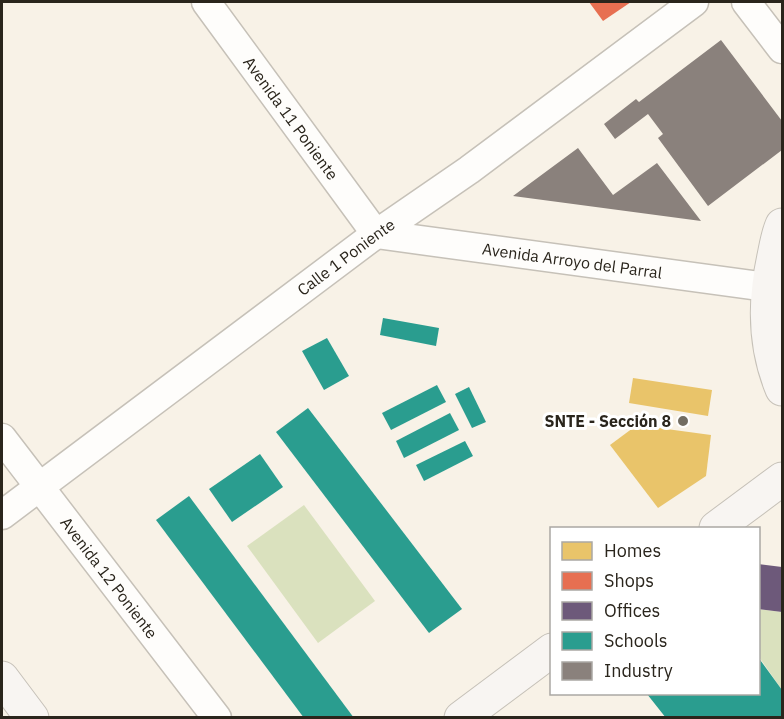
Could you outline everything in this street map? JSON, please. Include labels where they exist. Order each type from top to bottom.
[{"type":"main road","points":[[783,225],[767,287],[767,332],[777,375],[783,389]]},
{"type":"main road","points":[[717,527],[783,479]]},
{"type":"main road","points":[[461,717],[550,651]]},
{"type":"main road","points":[[2,678],[32,717]]},
{"type":"street","name":"Avenida 11 Poniente","points":[[206,2],[376,234]]},
{"type":"street","name":"Calle 1 Poniente","points":[[2,515],[376,234],[469,170],[694,2]]},
{"type":"street","points":[[746,2],[783,49]]},
{"type":"street","name":"Avenida Arroyo del Parral","points":[[376,234],[767,287]]},
{"type":"street","name":"Avenida 12 Poniente","points":[[2,438],[217,717]]},
{"type":"green space","points":[[304,505],[375,601],[318,643],[247,546]]},
{"type":"green space","points":[[760,609],[782,612],[782,690],[760,658]]},
{"type":"building: Homes","points":[[633,378],[712,390],[708,416],[629,403]]},
{"type":"building: Homes","points":[[637,425],[711,435],[706,476],[658,508],[610,445]]},
{"type":"building: Shops","points":[[589,2],[631,2],[603,21]]},
{"type":"building: Offices","points":[[760,564],[782,567],[782,612],[760,609]]},
{"type":"building: Schools","points":[[383,318],[439,328],[436,346],[380,335]]},
{"type":"building: Schools","points":[[327,338],[349,376],[324,390],[302,351]]},
{"type":"building: Schools","points":[[437,385],[446,402],[391,430],[382,413]]},
{"type":"building: Schools","points":[[469,387],[486,422],[472,428],[455,394]]},
{"type":"building: Schools","points":[[308,408],[462,609],[429,633],[276,432]]},
{"type":"building: Schools","points":[[450,413],[459,430],[404,458],[396,441]]},
{"type":"building: Schools","points":[[465,441],[473,456],[424,481],[416,465]]},
{"type":"building: Schools","points":[[260,454],[283,487],[232,522],[209,489]]},
{"type":"building: Schools","points":[[189,496],[354,718],[304,718],[156,520]]},
{"type":"building: Schools","points":[[760,660],[782,690],[782,718],[666,718],[648,695],[760,695]]},
{"type":"building: Industry","points":[[721,40],[782,121],[782,150],[708,206],[658,138],[663,134],[648,114],[615,139],[604,124],[636,99],[639,102]]},
{"type":"building: Industry","points":[[578,148],[613,195],[657,163],[701,221],[513,196]]},
{"type":"place","name":"SNTE - Sección 8","points":[[683,421]]}]
